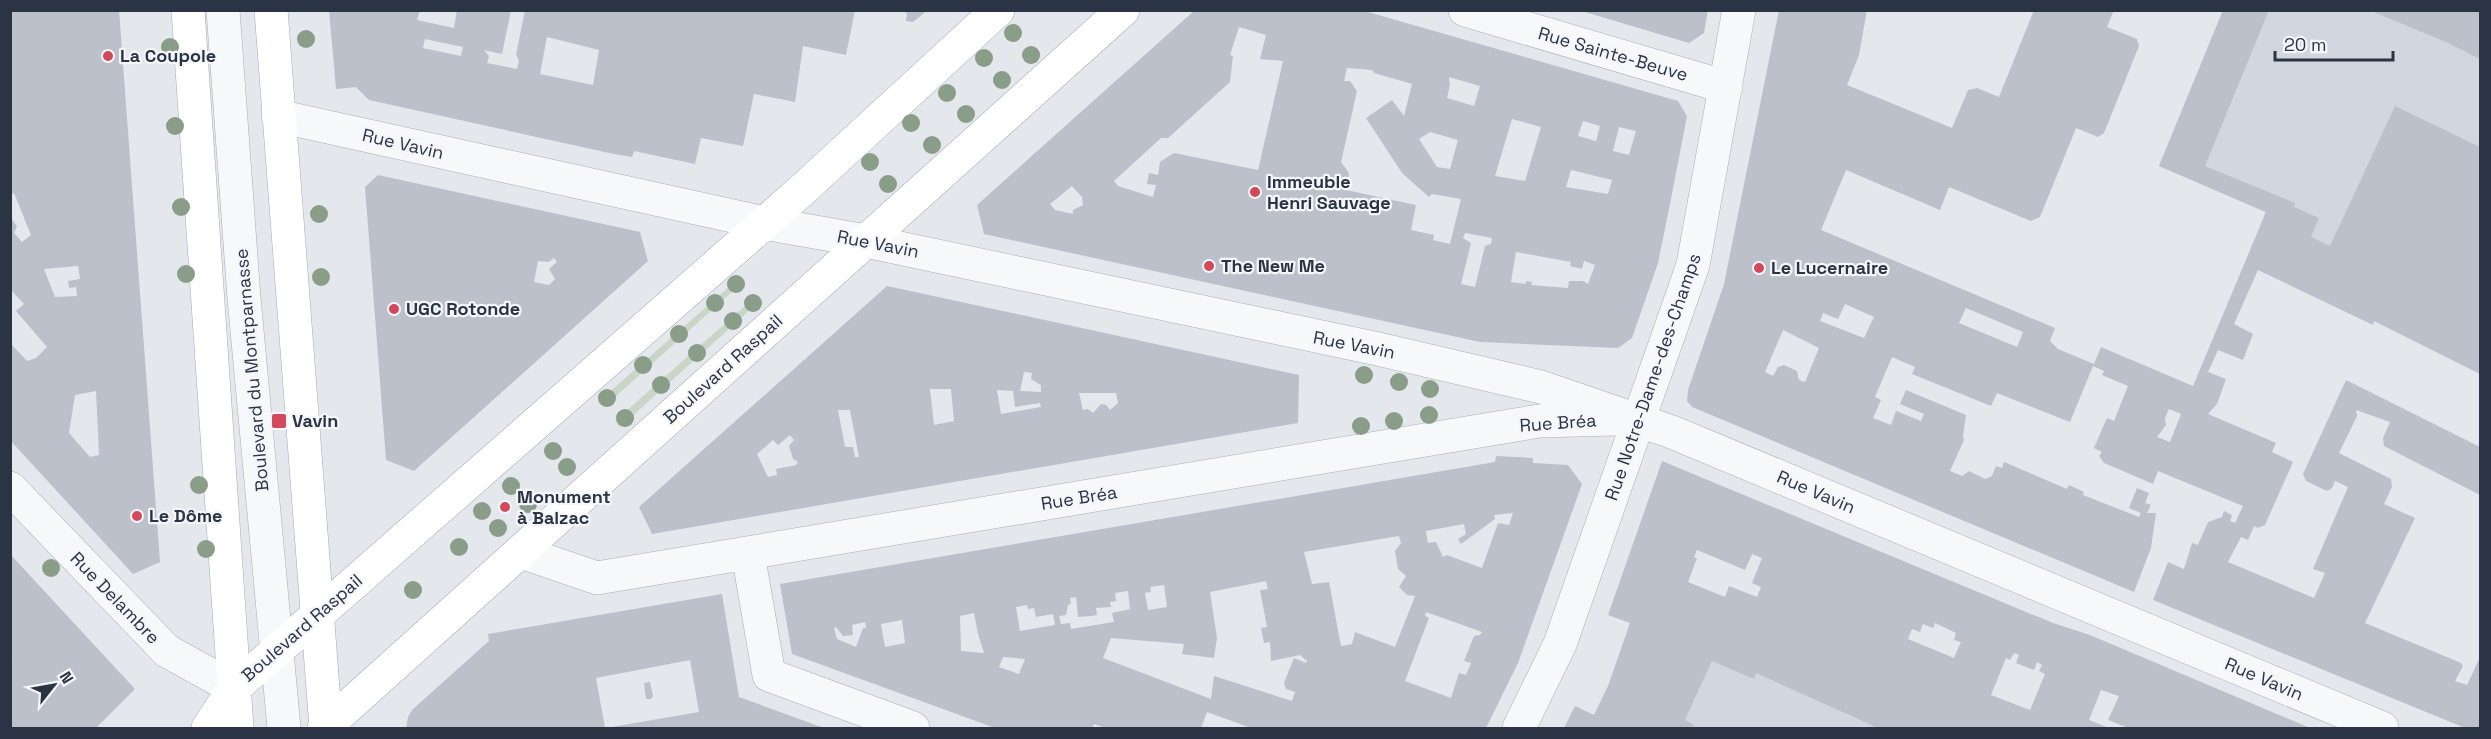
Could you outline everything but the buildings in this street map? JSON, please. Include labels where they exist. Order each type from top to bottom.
[{"type":"main road","name":"Boulevard du Montparnasse","points":[[188,10],[237,729]]},
{"type":"main road","points":[[271,10],[325,728]]},
{"type":"main road","name":"Boulevard Raspail","points":[[208,729],[234,688],[764,223],[998,10]]},
{"type":"main road","name":"Boulevard Raspail","points":[[325,728],[1123,10]]},
{"type":"street","name":"Boulevard du Montparnasse","points":[[223,10],[244,298],[284,729]]},
{"type":"street","name":"Rue Sainte-Beuve","points":[[1465,10],[1726,87]]},
{"type":"street","name":"Rue Notre-Dame-des-Champs","points":[[1518,729],[1560,644],[1693,265],[1739,10]]},
{"type":"street","name":"Rue Vavin","points":[[278,116],[764,223],[866,241],[1413,357],[1541,387],[1640,419],[2382,729]]},
{"type":"street","name":"Rue Bréa","points":[[521,552],[597,578],[1539,421],[1640,419]]},
{"type":"street","name":"Rue Delambre","points":[[10,488],[166,651],[234,688]]},
{"type":"street","points":[[748,554],[769,675],[913,729]]},
{"type":"shaded area","points":[[2223,11],[2480,11],[2480,183],[2470,178],[2409,302],[2260,227],[2265,212],[2159,166]]},
{"type":"shaded area","points":[[1739,602],[2045,728],[1692,728],[1694,725],[1685,720]]},
{"type":"green space","points":[[729,287],[733,291],[604,407],[598,402]]},
{"type":"green space","points":[[746,305],[750,310],[620,427],[615,421]]},
{"type":"place","name":"La Coupole","points":[[108,56]]},
{"type":"place","name":"Immeuble Henri Sauvage","points":[[1255,192]]},
{"type":"place","name":"The New Me","points":[[1209,266]]},
{"type":"place","name":"Le Lucernaire","points":[[1759,268]]},
{"type":"place","name":"UGC Rotonde","points":[[394,309]]},
{"type":"place","name":"Vavin","points":[[279,421]]},
{"type":"place","name":"Monument à Balzac","points":[[505,507]]},
{"type":"place","name":"Le Dôme","points":[[137,516]]}]
